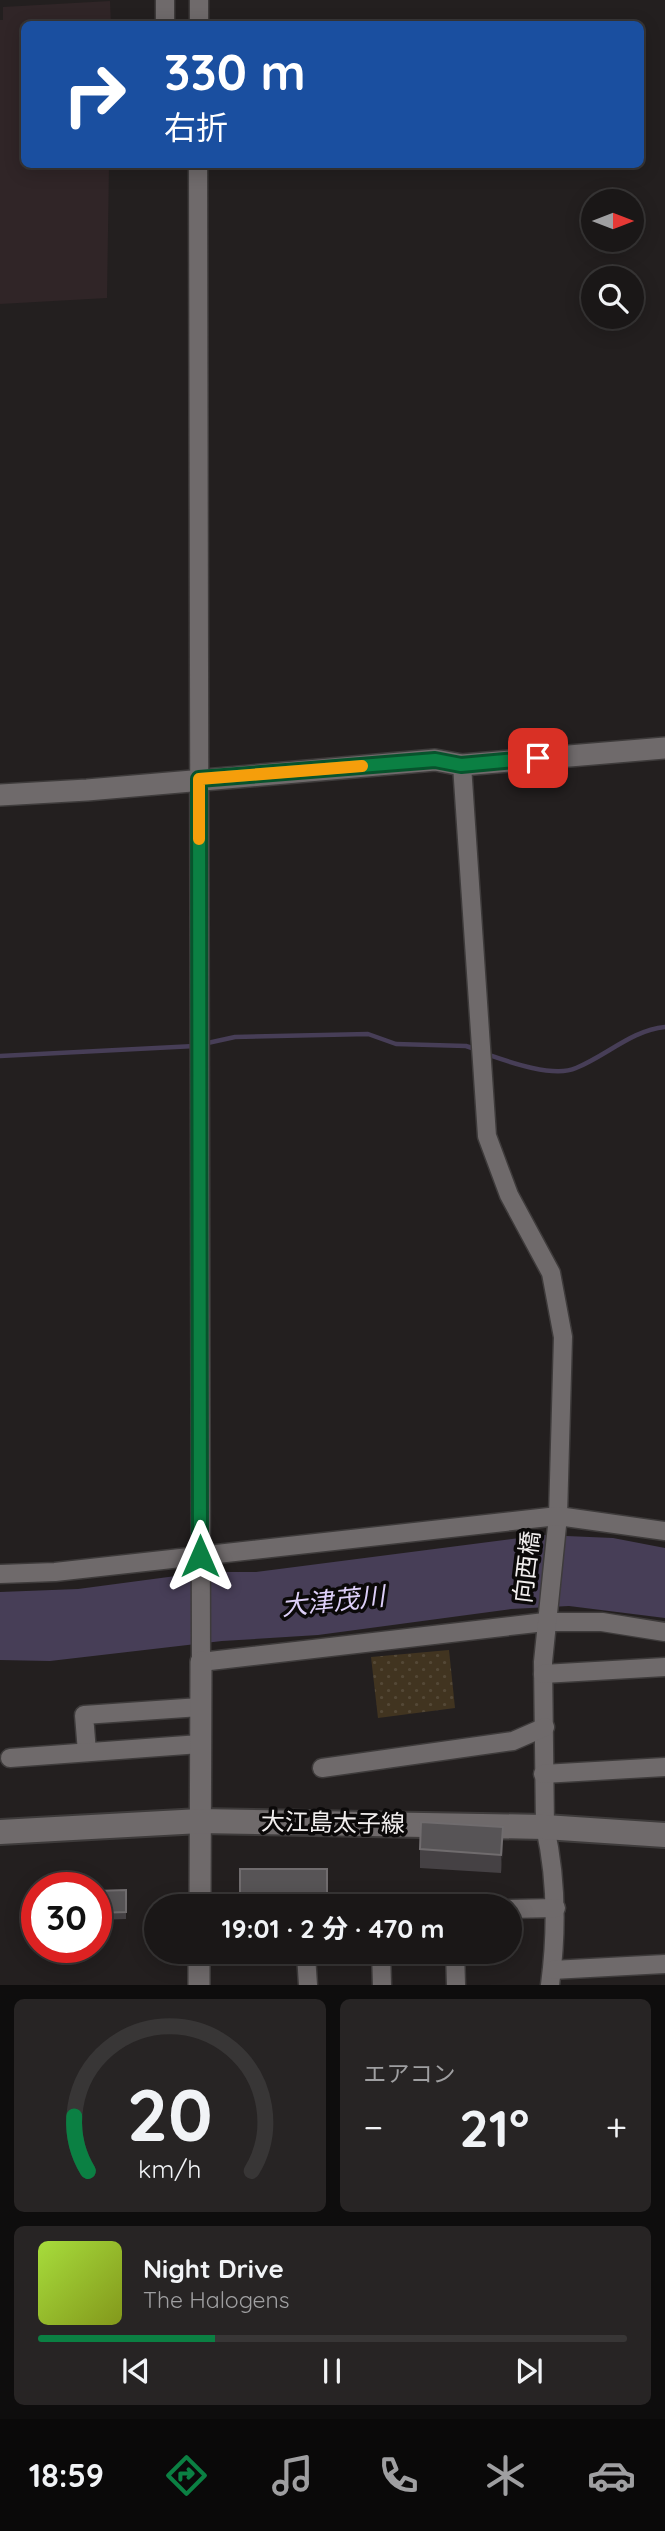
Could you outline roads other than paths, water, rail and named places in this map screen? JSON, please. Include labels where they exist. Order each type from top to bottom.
[{"type":"main road","name":"大江島太子線","points":[[0,1832],[200,1821],[545,1827],[665,1835]]},
{"type":"street","points":[[164,0],[165,21]]},
{"type":"street","points":[[199,0],[199,21]]},
{"type":"street","points":[[198,168],[200,1894]]},
{"type":"street","points":[[0,795],[435,760],[461,765],[665,748]]},
{"type":"street","name":"向西橋","points":[[461,765],[487,1136],[509,1195],[551,1273],[563,1338],[558,1516],[545,1622],[543,1674],[545,1727],[542,1774],[545,1827],[556,1908],[551,1978]]},
{"type":"street","points":[[0,1574],[55,1572],[558,1516],[665,1531]]},
{"type":"street","points":[[201,1662],[545,1622],[602,1622],[665,1632]]},
{"type":"street","points":[[543,1674],[665,1667]]},
{"type":"street","points":[[87,1752],[84,1715],[200,1707]]},
{"type":"street","points":[[322,1768],[513,1741],[545,1727]]},
{"type":"street","points":[[10,1758],[200,1744]]},
{"type":"street","points":[[542,1774],[665,1767]]},
{"type":"street","points":[[522,1909],[556,1908]]},
{"type":"street","points":[[199,1964],[199,1985]]},
{"type":"street","points":[[307,1964],[308,1985]]},
{"type":"street","points":[[381,1964],[382,1985]]},
{"type":"street","points":[[455,1964],[456,1985]]},
{"type":"street","points":[[551,1978],[665,1964]]},
{"type":"water","name":"大津茂川","points":[[543,1535],[613,1538],[665,1548],[665,1618],[569,1606],[511,1609],[318,1635],[222,1641],[50,1661],[0,1660],[0,1592],[78,1589],[206,1572],[256,1572]]},
{"type":"waterway","points":[[486,1054],[531,1068],[567,1071],[641,1033],[665,1027]]},
{"type":"waterway","points":[[203,1044],[235,1037],[368,1034],[396,1044],[466,1046],[475,1049]]},
{"type":"waterway","points":[[0,1056],[195,1046]]}]
